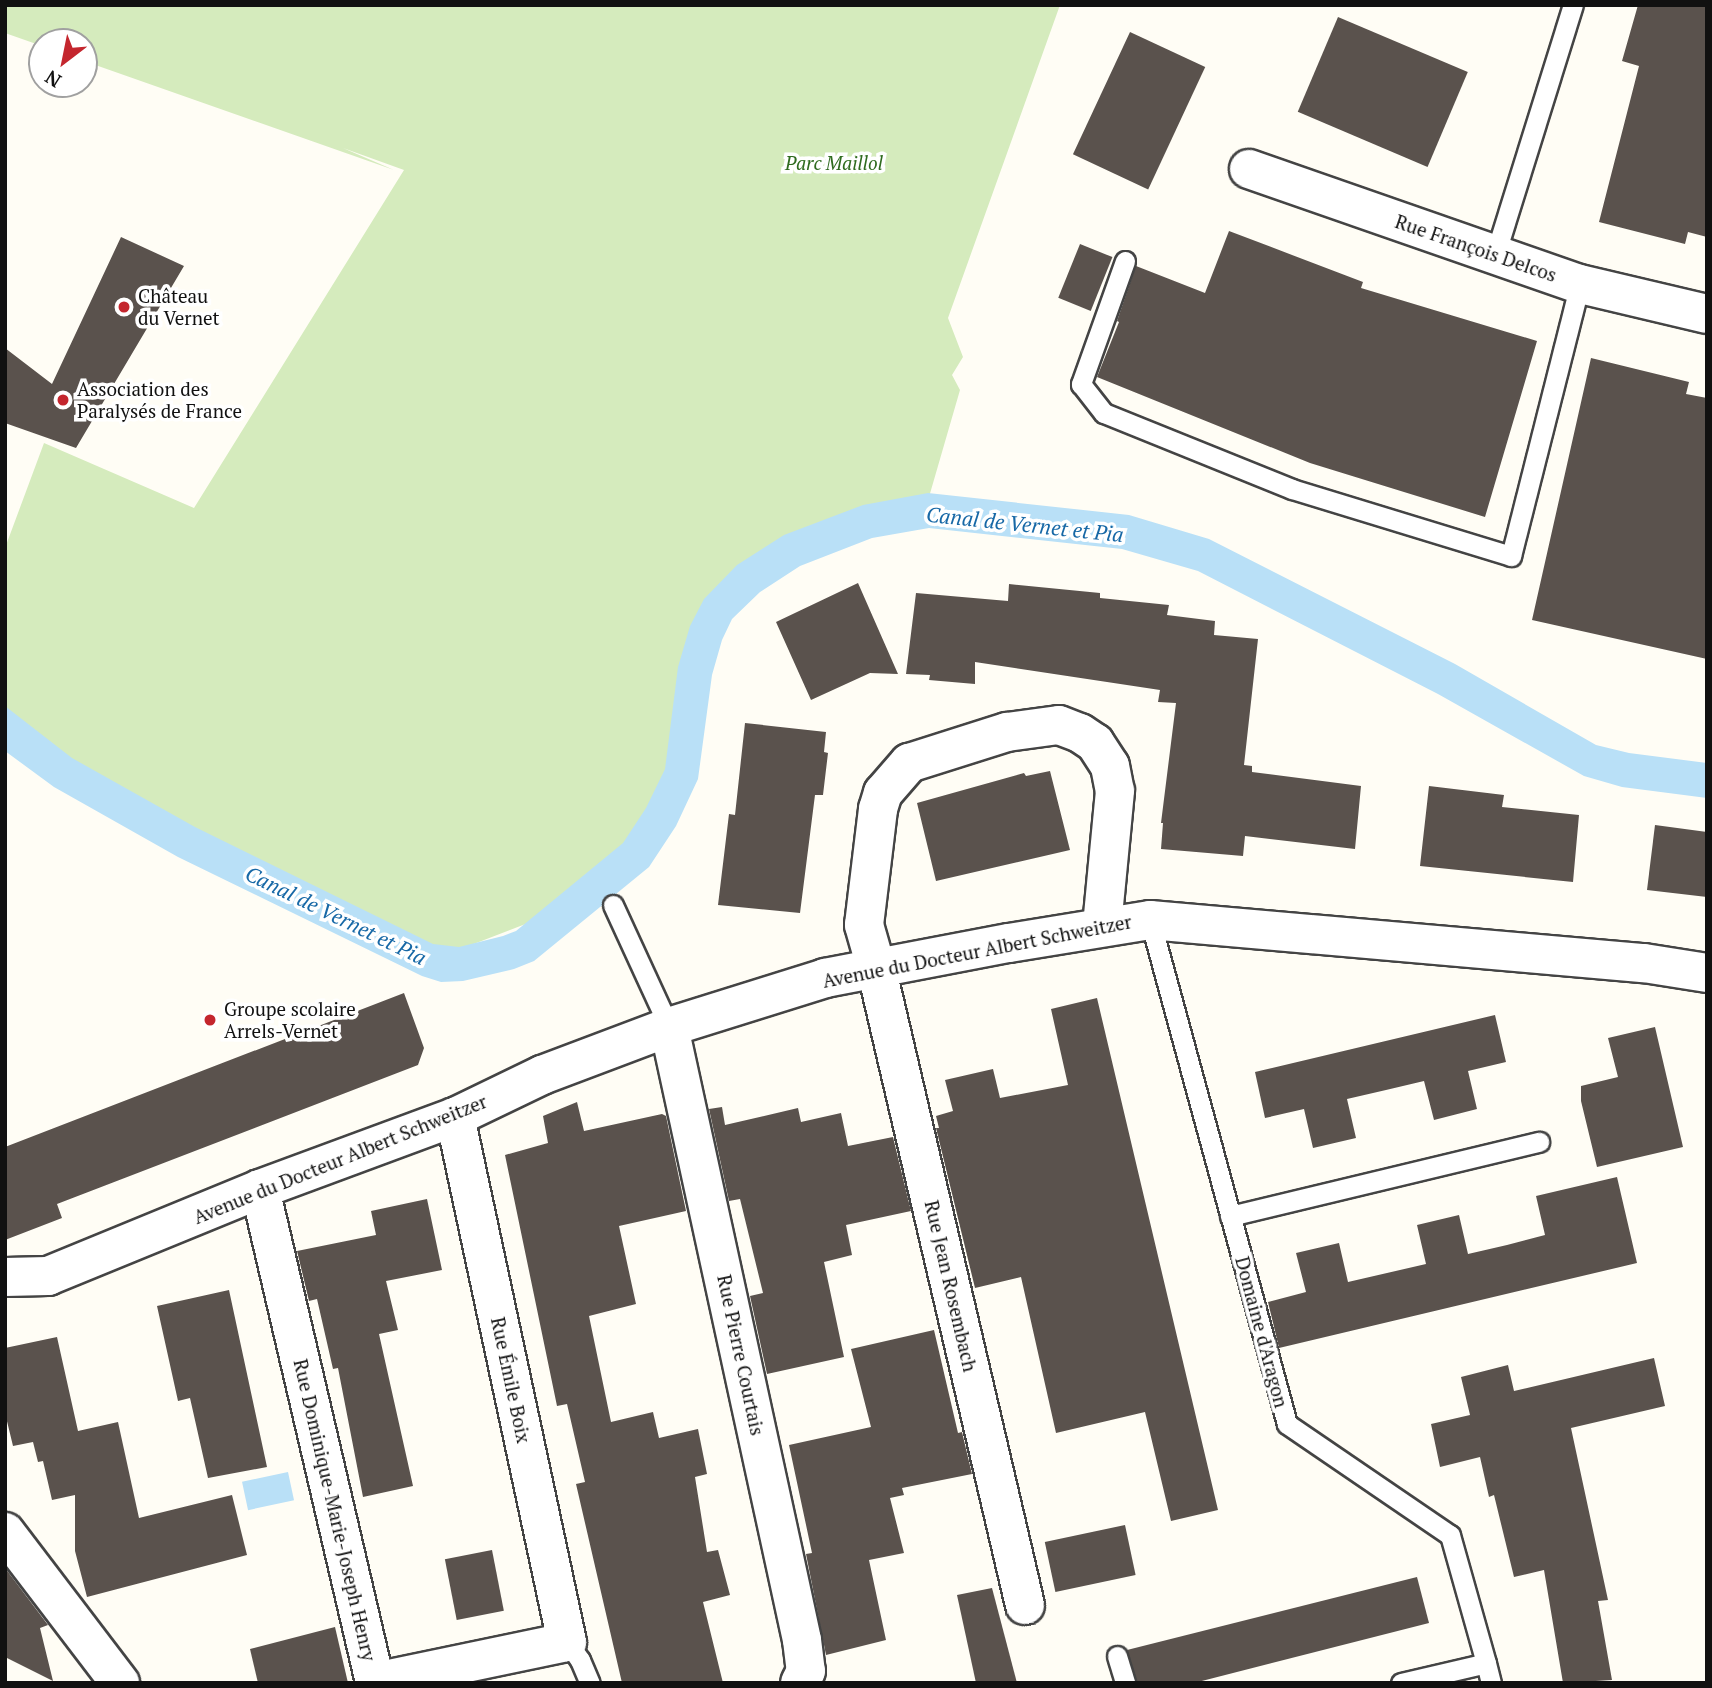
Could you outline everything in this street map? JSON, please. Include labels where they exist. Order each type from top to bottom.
[{"type":"street","name":"Rue François Delcos","points":[[1249,169],[1580,284],[1707,314]]},
{"type":"street","name":"Rue Jean Rosembach","points":[[1025,1605],[864,925],[878,809],[883,793],[909,763],[1007,732],[1059,725],[1080,733],[1095,743],[1110,766],[1115,791],[1102,926]]},
{"type":"street","name":"Avenue du Docteur Albert Schweitzer","points":[[5,1277],[48,1276],[260,1189],[455,1117],[542,1075],[669,1027],[825,978],[1102,926],[1150,920],[1644,963],[1707,973]]},
{"type":"street","name":"Rue Pierre Courtais","points":[[669,1027],[802,1640],[806,1671],[800,1683]]},
{"type":"street","name":"Rue Émile Boix","points":[[455,1117],[567,1642]]},
{"type":"street","name":"Rue Dominique-Marie-Joseph Henry","points":[[260,1189],[375,1682],[567,1642]]},
{"type":"street","points":[[5,1532],[120,1683]]},
{"type":"lane","points":[[1495,255],[1573,5]]},
{"type":"lane","points":[[1125,261],[1081,384],[1104,413],[1292,489],[1511,556],[1580,284]]},
{"type":"lane","points":[[613,905],[669,1027]]},
{"type":"lane","name":"Domaine d'Aragon","points":[[1150,920],[1287,1424],[1450,1535],[1491,1683]]},
{"type":"lane","points":[[1230,1216],[1539,1142]]},
{"type":"lane","points":[[567,1642],[580,1660],[590,1683]]},
{"type":"lane","points":[[1117,1656],[1125,1683]]},
{"type":"lane","points":[[1401,1683],[1486,1663]]},
{"type":"green space","name":"Parc Maillol","points":[[5,5],[1060,5],[948,318],[963,357],[952,375],[960,390],[929,497],[737,568],[675,794],[575,905],[427,962],[135,815],[5,710],[5,548],[44,443],[194,508],[404,170],[343,148],[394,170],[98,66],[98,28],[28,28],[28,41],[5,33]]},
{"type":"water","name":"Canal de Vernet et Pia","points":[[928,493],[1129,515],[1209,539],[1455,664],[1596,745],[1629,753],[1707,763],[1707,798],[1622,787],[1584,776],[1438,694],[1198,571],[1122,549],[929,528],[872,538],[800,566],[760,592],[732,619],[722,640],[712,675],[698,779],[676,826],[649,867],[534,961],[514,969],[463,981],[441,982],[422,976],[178,857],[54,787],[5,751],[5,706],[72,758],[195,827],[433,944],[459,947],[503,936],[516,931],[623,843],[646,808],[665,769],[678,667],[690,626],[704,599],[737,565],[784,535],[863,505]]},
{"type":"water","points":[[288,1472],[294,1500],[248,1510],[242,1482]]},
{"type":"building","points":[[1638,5],[1707,5],[1707,237],[1688,232],[1685,244],[1599,222],[1639,66],[1622,61]]},
{"type":"building","points":[[1338,17],[1468,72],[1428,167],[1298,112]]},
{"type":"building","points":[[1130,32],[1205,67],[1148,189],[1073,154]]},
{"type":"building","points":[[1229,231],[1363,282],[1361,288],[1537,341],[1485,517],[1310,463],[1097,377],[1119,322],[1117,321],[1136,266],[1205,293]]},
{"type":"building","name":"Château du Vernet","points":[[121,237],[184,266],[76,448],[5,423],[5,348],[52,384]]},
{"type":"building","points":[[1080,244],[1112,257],[1091,311],[1058,298]]},
{"type":"building","points":[[1591,358],[1689,382],[1686,394],[1707,398],[1707,659],[1532,620]]},
{"type":"building","points":[[858,583],[898,674],[870,673],[811,700],[776,622]]},
{"type":"building","points":[[1009,584],[1100,593],[1100,598],[1169,605],[1167,615],[1215,621],[1214,635],[1258,639],[1244,765],[1252,766],[1252,772],[1361,786],[1355,849],[1245,836],[1243,856],[1161,849],[1161,823],[1176,703],[1158,702],[1160,690],[975,662],[975,684],[929,680],[930,675],[906,674],[916,593],[1008,601]]},
{"type":"building","points":[[745,723],[826,732],[824,752],[828,753],[823,795],[815,795],[800,913],[718,905],[729,814],[735,815]]},
{"type":"building","points":[[1050,771],[1070,850],[936,881],[917,803],[1024,773],[1026,776]]},
{"type":"building","points":[[1429,786],[1504,795],[1502,807],[1579,815],[1573,882],[1420,866]]},
{"type":"building","points":[[1655,825],[1707,832],[1707,897],[1647,890]]},
{"type":"building","points":[[404,993],[424,1048],[418,1065],[57,1204],[62,1218],[5,1240],[5,1147]]},
{"type":"building","points":[[1097,998],[1218,1510],[1171,1521],[1145,1412],[1056,1433],[1021,1277],[975,1288],[936,1128],[939,1128],[936,1116],[953,1111],[945,1080],[993,1069],[1000,1098],[1068,1085],[1051,1009]]},
{"type":"building","points":[[1495,1015],[1506,1062],[1468,1071],[1477,1109],[1434,1120],[1424,1081],[1347,1099],[1356,1138],[1313,1148],[1304,1109],[1265,1118],[1255,1072]]},
{"type":"building","points":[[1655,1027],[1683,1147],[1597,1167],[1581,1101],[1581,1086],[1618,1077],[1608,1038]]},
{"type":"building","points":[[577,1102],[584,1131],[662,1114],[666,1116],[686,1211],[619,1226],[636,1304],[589,1316],[611,1422],[653,1412],[659,1438],[698,1429],[707,1474],[695,1477],[707,1552],[718,1550],[730,1595],[703,1602],[723,1683],[622,1683],[576,1484],[585,1482],[567,1404],[557,1406],[505,1155],[548,1143],[543,1116]]},
{"type":"building","points":[[722,1107],[725,1125],[798,1108],[801,1122],[841,1113],[848,1146],[893,1137],[911,1211],[846,1225],[852,1255],[824,1262],[844,1357],[767,1374],[750,1296],[763,1293],[740,1199],[729,1201],[709,1109]]},
{"type":"building","points":[[1617,1177],[1637,1263],[1279,1348],[1268,1302],[1306,1292],[1296,1253],[1339,1243],[1348,1282],[1426,1264],[1417,1225],[1459,1215],[1468,1254],[1507,1245],[1545,1235],[1536,1196]]},
{"type":"building","points":[[427,1199],[442,1270],[386,1281],[398,1330],[379,1334],[413,1486],[363,1497],[338,1368],[333,1369],[317,1299],[309,1301],[297,1251],[376,1235],[371,1211]]},
{"type":"building","points":[[229,1290],[267,1467],[208,1478],[190,1398],[178,1401],[157,1306]]},
{"type":"building","points":[[934,1330],[958,1433],[962,1432],[972,1474],[902,1488],[904,1495],[890,1498],[904,1553],[869,1560],[886,1640],[826,1655],[806,1554],[812,1553],[789,1445],[871,1427],[851,1349]]},
{"type":"building","points":[[57,1337],[78,1431],[118,1422],[139,1518],[232,1495],[247,1555],[87,1597],[75,1551],[75,1495],[52,1500],[43,1461],[38,1462],[33,1442],[13,1446],[5,1413],[5,1348]]},
{"type":"building","points":[[1654,1358],[1665,1406],[1571,1428],[1608,1600],[1598,1601],[1612,1680],[1563,1683],[1544,1570],[1514,1577],[1494,1495],[1489,1497],[1480,1457],[1440,1467],[1431,1424],[1470,1415],[1461,1377],[1508,1365],[1514,1391]]},
{"type":"building","points":[[1125,1525],[1136,1575],[1055,1592],[1045,1542]]},
{"type":"building","points":[[492,1550],[504,1611],[457,1620],[445,1559]]},
{"type":"building","points":[[5,1568],[48,1625],[40,1628],[53,1681],[5,1657]]},
{"type":"building","points":[[1417,1577],[1429,1623],[1194,1683],[1137,1683],[1127,1650]]},
{"type":"building","points":[[992,1588],[1017,1683],[976,1683],[957,1595]]},
{"type":"building","points":[[335,1627],[348,1683],[258,1683],[250,1649]]},
{"type":"place","name":"Château du Vernet","points":[[124,307]]},
{"type":"place","name":"Association des Paralysés de France","points":[[63,400]]},
{"type":"place","name":"Groupe scolaire Arrels-Vernet","points":[[210,1020]]}]
